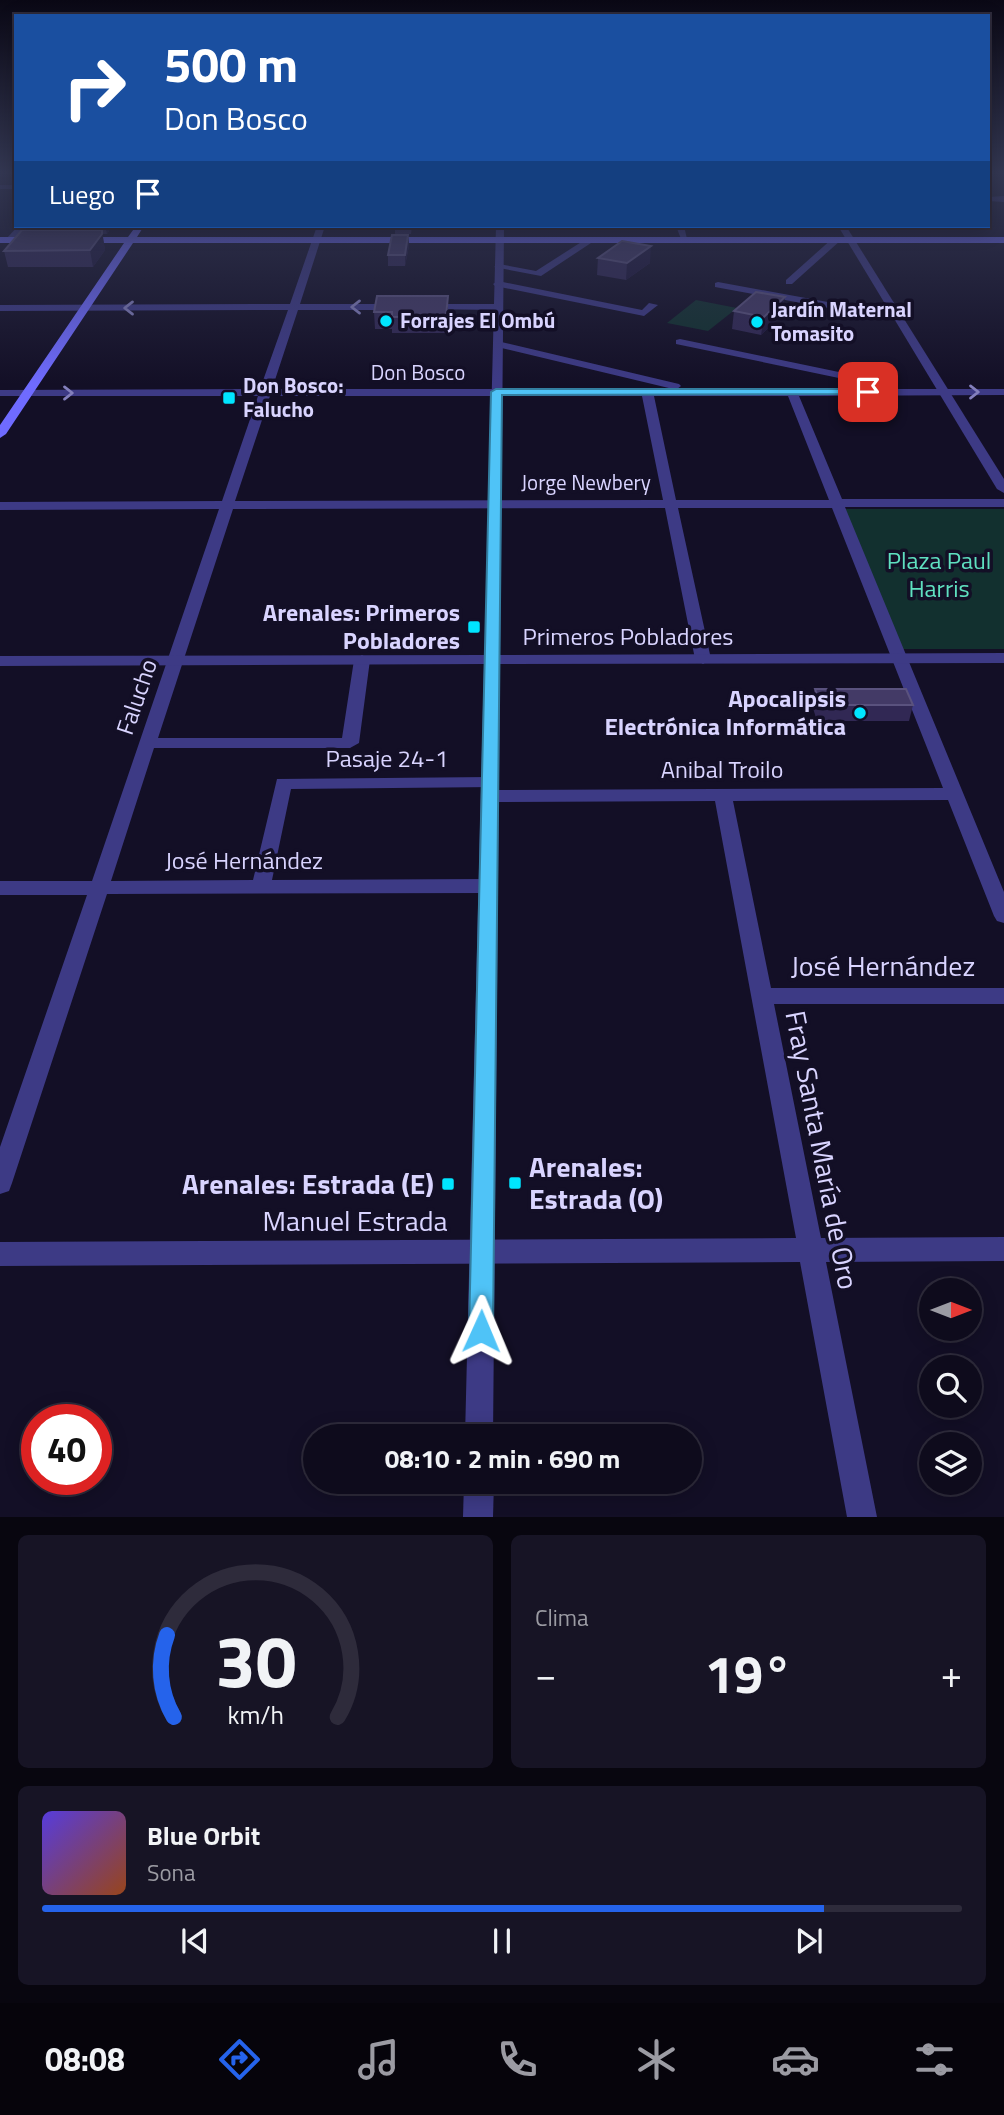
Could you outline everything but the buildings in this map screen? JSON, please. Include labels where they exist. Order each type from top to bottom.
[{"type":"main road","points":[[0,434],[130,242]]},
{"type":"street","name":"Falucho","points":[[0,1183],[315,242]]},
{"type":"street","points":[[479,1424],[499,242]]},
{"type":"street","points":[[499,267],[538,274],[588,242]]},
{"type":"street","points":[[789,282],[834,242]]},
{"type":"street","points":[[851,242],[1004,489]]},
{"type":"street","points":[[498,284],[644,313],[653,305]]},
{"type":"street","points":[[718,285],[899,318]]},
{"type":"street","points":[[0,308],[402,307]]},
{"type":"street","points":[[416,307],[498,307]]},
{"type":"street","points":[[680,342],[919,392]]},
{"type":"street","points":[[497,344],[703,392]]},
{"type":"street","points":[[647,392],[702,659]]},
{"type":"street","points":[[792,392],[1004,916]]},
{"type":"street","name":"Don Bosco","points":[[0,393],[1004,392]]},
{"type":"street","name":"Jorge Newbery","points":[[0,506],[1004,503]]},
{"type":"street","name":"Primeros Pobladores","points":[[0,661],[1004,658]]},
{"type":"street","name":"Pasaje 24-1","points":[[147,743],[350,743],[362,660]]},
{"type":"street","name":"Pasaje 24-1","points":[[261,887],[283,783],[490,790]]},
{"type":"street","name":"Anibal Troilo","points":[[490,790],[723,795],[955,794]]},
{"type":"street","name":"Fray Santa María de Oro","points":[[723,795],[862,1517]]},
{"type":"street","name":"José Hernández","points":[[0,888],[488,887]]},
{"type":"street","name":"José Hernández","points":[[762,996],[1004,996]]},
{"type":"street","name":"Manuel Estrada","points":[[0,1254],[1004,1249]]},
{"type":"street","points":[[478,1517],[479,1494]]},
{"type":"green space","points":[[696,300],[737,308],[708,331],[667,323]]},
{"type":"green space","name":"Plaza Paul Harris","points":[[841,509],[1004,509],[1004,649],[900,649]]},
{"type":"place","name":"Forrajes El Ombú","points":[[386,321]]},
{"type":"place","name":"Jardín Maternal Tomasito","points":[[757,322]]},
{"type":"place","name":"Don Bosco: Falucho","points":[[229,398]]},
{"type":"place","name":"Arenales: Primeros Pobladores","points":[[474,627]]},
{"type":"place","name":"Apocalipsis Electrónica Informática","points":[[860,713]]},
{"type":"place","name":"Arenales: Estrada (O)","points":[[515,1183]]},
{"type":"place","name":"Arenales: Estrada (E)","points":[[448,1184]]},
{"type":"route","points":[[481,1331],[496,392],[868,392]]}]
